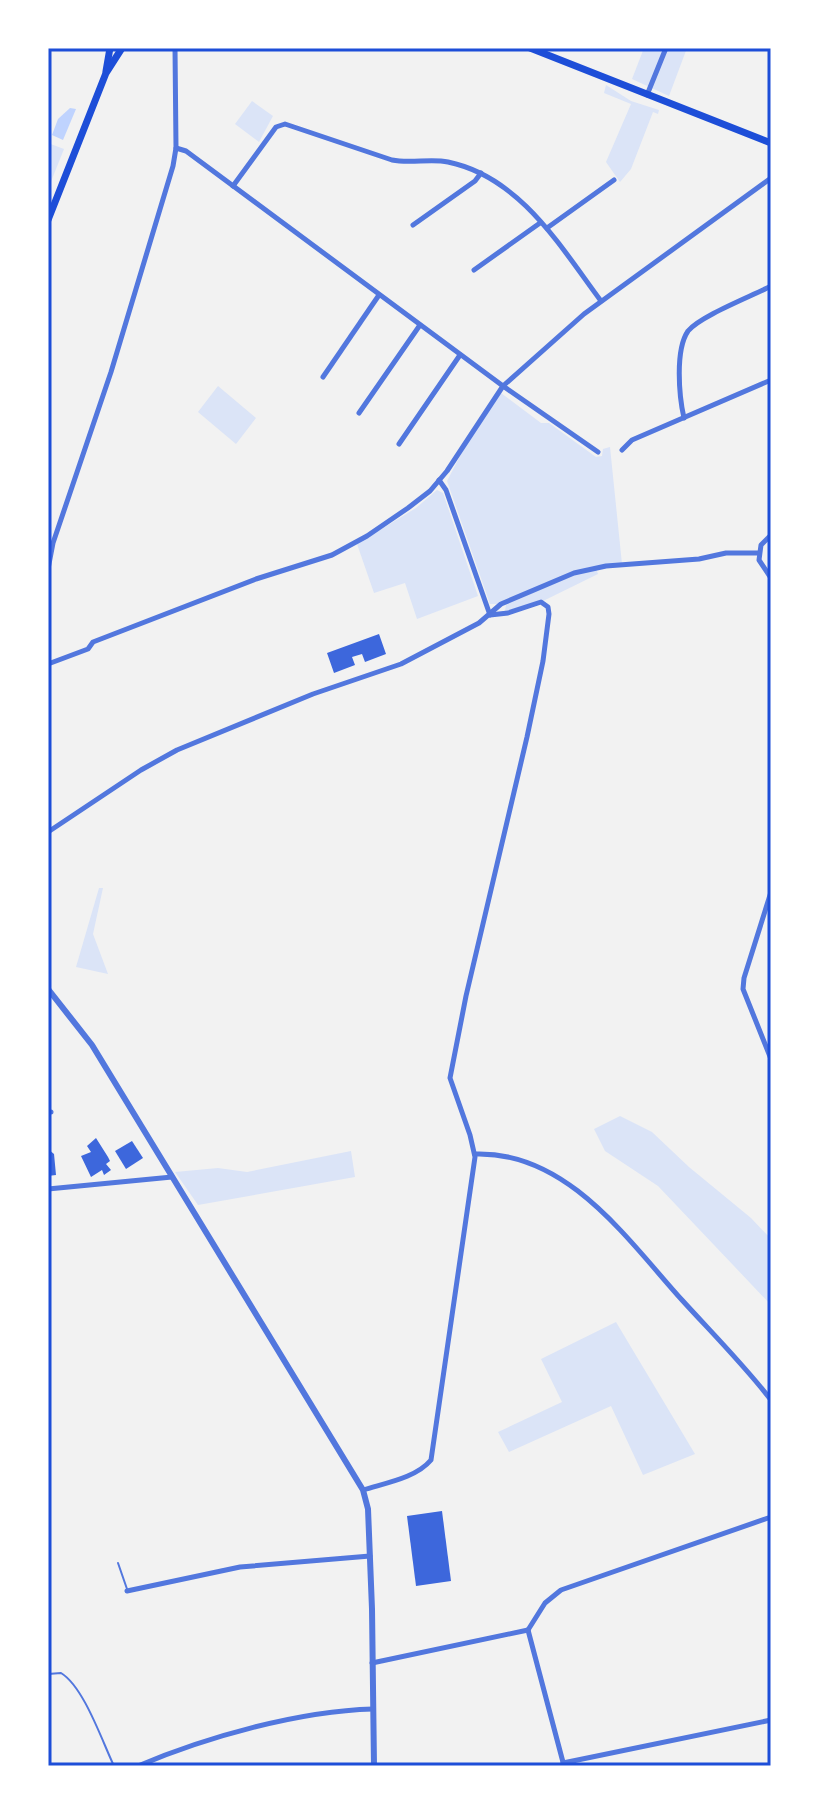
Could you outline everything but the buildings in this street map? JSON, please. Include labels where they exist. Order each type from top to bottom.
[{"type":"main road","points":[[106,73],[110,48]]},
{"type":"main road","points":[[48,220],[106,73],[122,48]]},
{"type":"main road","points":[[530,48],[771,143]]},
{"type":"street","points":[[48,569],[53,543],[111,372],[173,166],[176,148],[175,48]]},
{"type":"street","points":[[647,96],[666,48]]},
{"type":"street","points":[[233,186],[276,127],[285,124],[405,163],[443,160],[481,173],[519,199],[547,228],[601,301]]},
{"type":"street","points":[[176,148],[186,151],[460,355],[598,452]]},
{"type":"street","points":[[413,225],[475,181],[481,173]]},
{"type":"street","points":[[48,664],[88,649],[93,642],[256,579],[332,555],[367,536],[408,508],[439,480],[503,386],[601,301],[771,178]]},
{"type":"street","points":[[547,228],[614,180]]},
{"type":"street","points":[[474,270],[540,223]]},
{"type":"street","points":[[684,418],[680,352],[688,332],[702,320],[771,286]]},
{"type":"street","points":[[323,377],[379,295]]},
{"type":"street","points":[[359,413],[420,325]]},
{"type":"street","points":[[399,444],[460,355]]},
{"type":"street","points":[[622,450],[632,440],[771,380]]},
{"type":"street","points":[[439,480],[446,490],[490,615]]},
{"type":"street","points":[[771,535],[761,545],[759,553],[762,567],[771,578]]},
{"type":"street","points":[[48,832],[141,770],[177,750],[313,694],[401,664],[490,615],[507,601],[574,573],[610,566],[699,559],[726,553],[759,553]]},
{"type":"street","points":[[363,1490],[414,1473],[431,1460],[475,1154],[450,1078],[466,996],[527,737],[549,614],[548,607],[541,602],[508,613],[490,615]]},
{"type":"street","points":[[771,892],[743,989],[771,1059]]},
{"type":"street","points":[[50,995],[92,1045],[363,1490],[368,1509],[370,1556],[374,1766]]},
{"type":"street","points":[[475,1154],[490,1153],[529,1163],[581,1193],[617,1228],[771,1400]]},
{"type":"street","points":[[48,1189],[172,1177]]},
{"type":"street","points":[[372,1663],[528,1630],[545,1603],[561,1590],[771,1517]]},
{"type":"street","points":[[127,1591],[240,1567],[370,1556]]},
{"type":"street","points":[[528,1630],[564,1764],[771,1720]]},
{"type":"street","points":[[138,1766],[242,1731],[339,1712],[373,1709]]},
{"type":"lane","points":[[118,1563],[127,1591]]},
{"type":"lane","points":[[48,1674],[61,1673],[68,1678],[114,1766]]},
{"type":"shaded area","points":[[644,48],[687,48],[669,96],[632,79]]},
{"type":"shaded area","points":[[606,85],[631,101],[659,110],[658,114],[653,112],[631,169],[620,182],[606,162],[631,104],[604,93]]},
{"type":"shaded area","points":[[252,101],[273,116],[259,142],[235,124]]},
{"type":"shaded area","points":[[48,143],[64,149],[48,189]]},
{"type":"shaded area","points":[[218,386],[256,418],[236,444],[198,412]]},
{"type":"shaded area","points":[[501,393],[541,423],[549,423],[596,457],[602,456],[603,449],[610,447],[622,564],[589,567],[500,604],[490,604],[447,481],[471,435]]},
{"type":"shaded area","points":[[437,490],[443,493],[478,596],[417,619],[405,583],[374,593],[357,544],[416,508]]},
{"type":"shaded area","points":[[596,568],[598,574],[541,602],[505,611],[506,605],[574,574]]},
{"type":"shaded area","points":[[99,888],[103,888],[93,934],[108,974],[76,967]]},
{"type":"shaded area","points":[[620,1116],[652,1132],[771,1239],[771,1305],[658,1186],[605,1151],[594,1129]]},
{"type":"shaded area","points":[[351,1151],[355,1177],[198,1205],[175,1172],[218,1168],[247,1172]]},
{"type":"shaded area","points":[[616,1322],[695,1454],[643,1475],[611,1406],[509,1452],[498,1432],[562,1402],[541,1359]]},
{"type":"water","points":[[70,108],[76,109],[63,140],[52,135],[58,119]]}]
